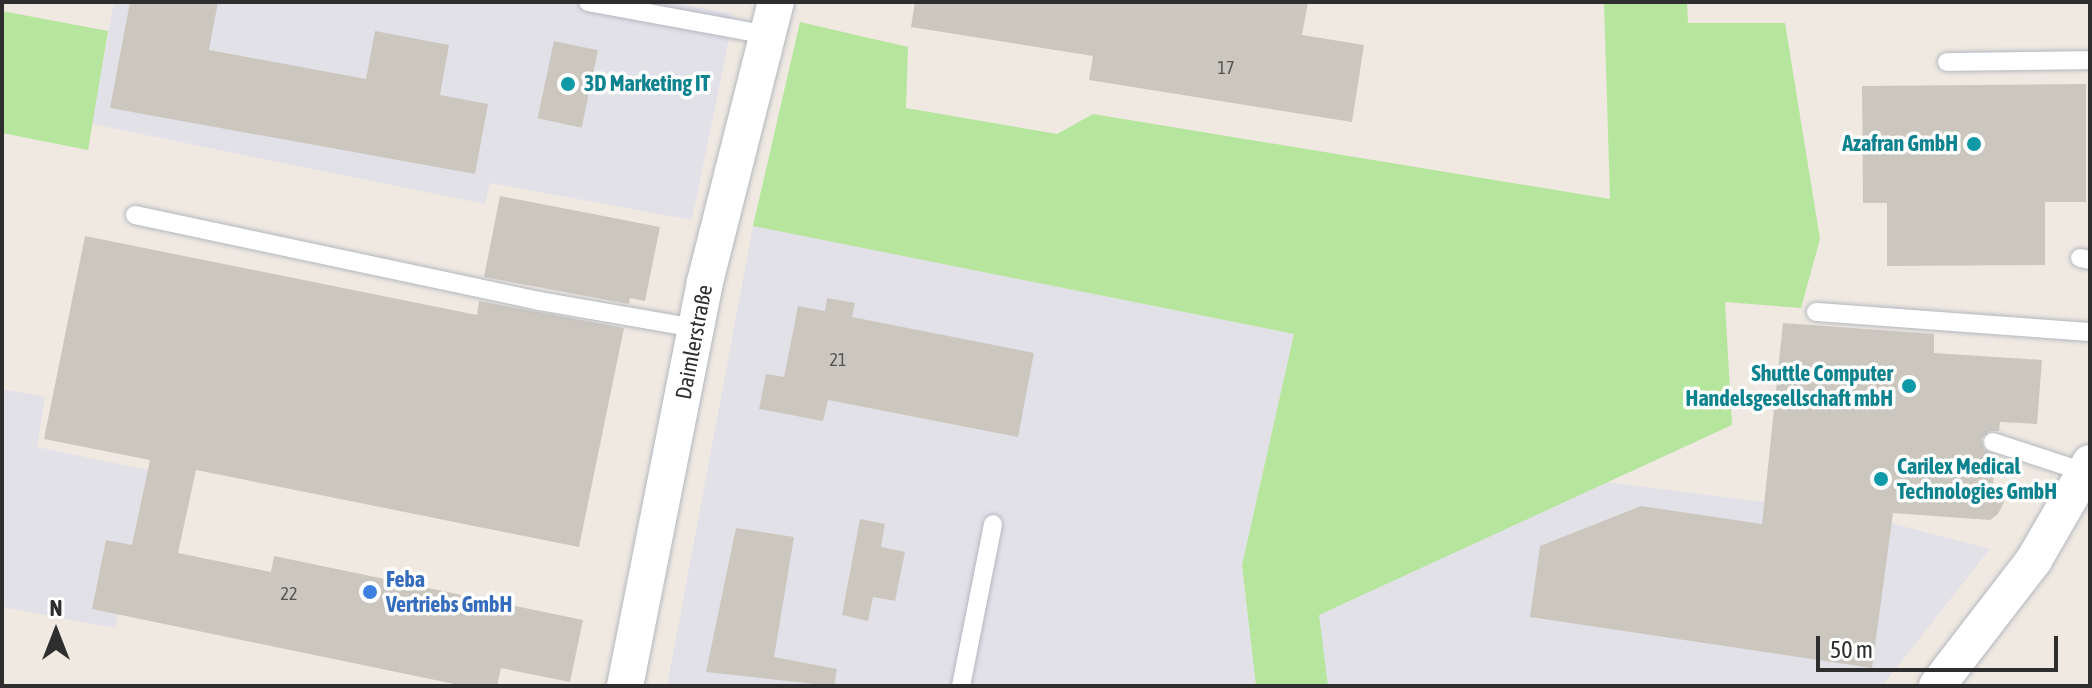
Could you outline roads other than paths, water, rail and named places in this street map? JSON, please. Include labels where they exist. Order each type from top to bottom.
[{"type":"street","name":"Daimlerstraße","points":[[625,686],[696,328],[772,18]]},
{"type":"street","points":[[1937,686],[2034,560],[2088,468]]},
{"type":"lane","points":[[588,2],[772,18]]},
{"type":"lane","points":[[1947,62],[2090,60]]},
{"type":"lane","points":[[135,215],[539,301],[696,328]]},
{"type":"lane","points":[[1816,312],[2090,332]]},
{"type":"lane","points":[[1993,442],[2088,468]]},
{"type":"lane","points":[[961,686],[993,524]]},
{"type":"place","name":"3D Marketing IT","points":[[568,84]]},
{"type":"place","name":"Azafran GmbH","points":[[1974,144]]},
{"type":"place","name":"Shuttle Computer Handelsgesellschaft mbH","points":[[1909,386]]},
{"type":"place","name":"Carilex Medical Technologies GmbH","points":[[1881,479]]},
{"type":"place","name":"Feba Vertriebs GmbH","points":[[370,592]]}]
